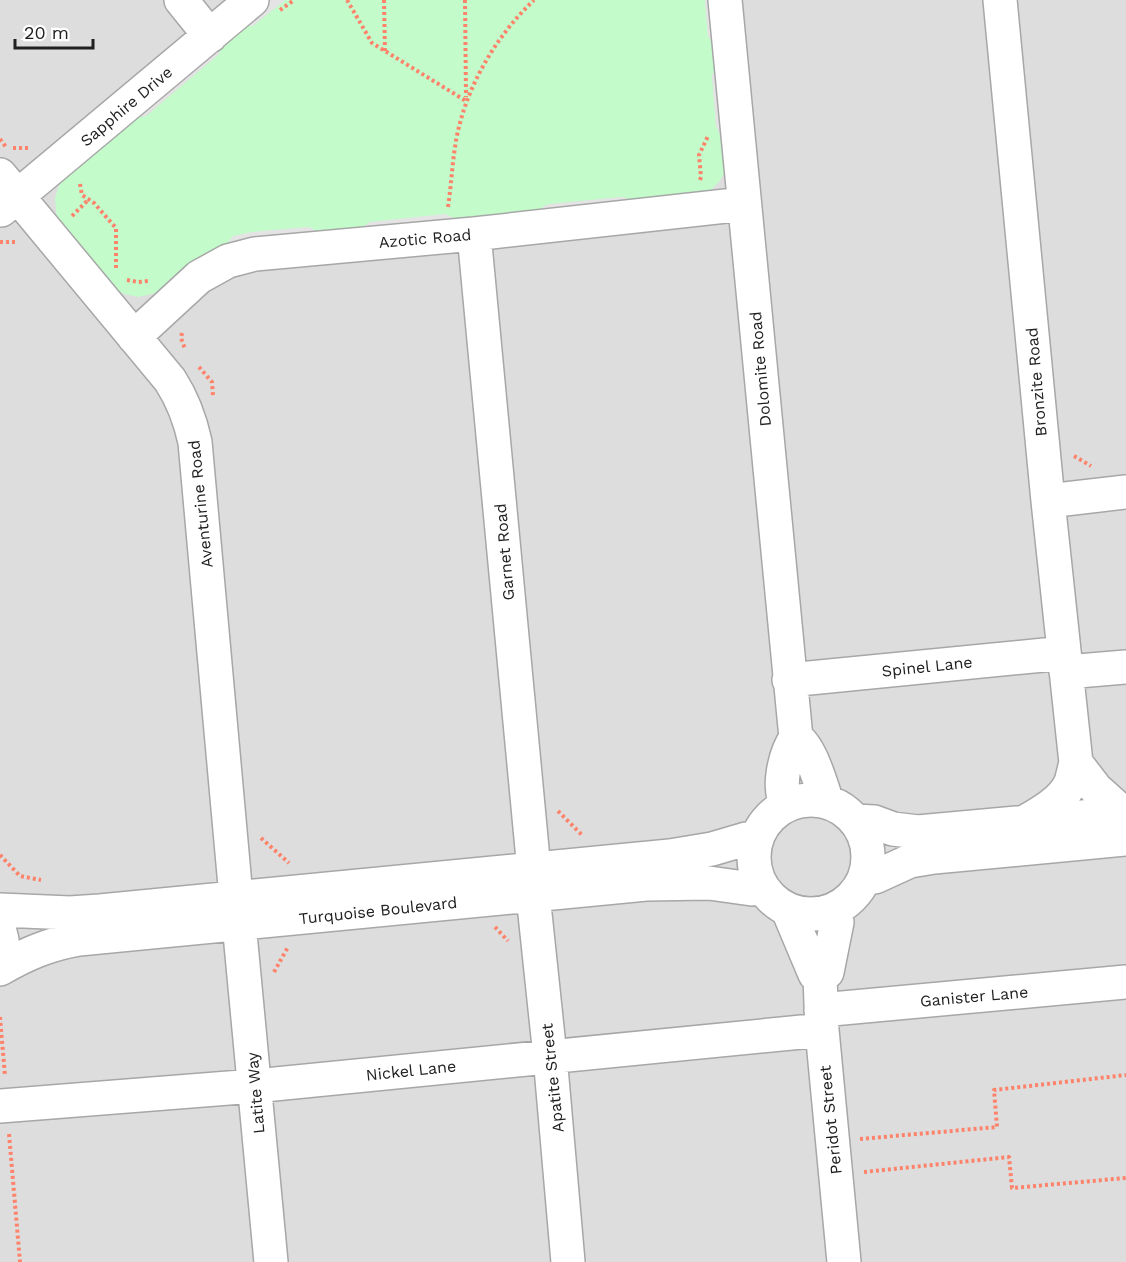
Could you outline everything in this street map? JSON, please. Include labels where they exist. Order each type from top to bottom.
[{"type":"street","points":[[181,0],[210,36]]},
{"type":"street","name":"Dolomite Road","points":[[725,0],[796,738],[791,746],[781,789],[783,799],[788,805]]},
{"type":"street","name":"Bronzite Road","points":[[1000,0],[1048,501],[1076,763],[1071,783],[1065,790],[1047,810],[1025,822]]},
{"type":"street","name":"Sapphire Drive","points":[[6,194],[210,36],[261,9]]},
{"type":"street","name":"Aventurine Road","points":[[6,194],[170,380],[181,397],[190,418],[195,442],[239,923]]},
{"type":"street","name":"Azotic Road","points":[[134,337],[199,277],[213,268],[255,254],[466,220],[744,204]]},
{"type":"street","name":"Garnet Road","points":[[466,220],[533,881]]},
{"type":"street","points":[[1048,501],[1126,492]]},
{"type":"street","name":"Spinel Lane","points":[[789,680],[1065,663],[1126,667]]},
{"type":"street","name":"Dolomite Road","points":[[796,738],[803,742],[821,783],[824,793],[821,801]]},
{"type":"street","points":[[1076,763],[1125,822]]},
{"type":"street","points":[[821,801],[840,808],[856,821],[866,838],[868,857],[865,876],[858,890],[847,902],[833,910],[811,914],[788,910],[771,898],[761,885],[755,868],[754,853],[757,839],[764,825],[788,805],[821,801]]},
{"type":"street","points":[[856,821],[874,822],[893,829],[918,832],[1025,822],[1125,822]]},
{"type":"street","points":[[865,876],[874,877],[910,861],[1125,822]]},
{"type":"street","name":"Turquoise Boulevard","points":[[0,969],[24,955],[57,942],[239,923],[533,881],[712,849],[746,839],[757,839]]},
{"type":"street","name":"Turquoise Boulevard","points":[[533,881],[681,885],[709,883],[752,889],[761,885]]},
{"type":"street","name":"Apatite Street","points":[[533,881],[568,1262]]},
{"type":"street","name":"Turquoise Boulevard","points":[[0,910],[239,923]]},
{"type":"street","name":"Peridot Street","points":[[788,910],[815,974],[820,977]]},
{"type":"street","name":"Peridot Street","points":[[820,977],[826,972],[837,922],[833,910]]},
{"type":"street","name":"Latite Way","points":[[239,923],[271,1262]]},
{"type":"street","points":[[0,932],[2,940],[0,958]]},
{"type":"street","name":"Peridot Street","points":[[820,977],[821,1020],[844,1262]]},
{"type":"street","name":"Ganister Lane","points":[[821,1020],[1126,982]]},
{"type":"street","name":"Nickel Lane","points":[[3,1105],[254,1086],[550,1056],[821,1020]]},
{"type":"path","points":[[261,9],[294,0]]},
{"type":"path","points":[[347,0],[372,43],[466,101]]},
{"type":"path","points":[[384,0],[385,53]]},
{"type":"path","points":[[465,0],[466,101],[455,147],[448,208],[466,220]]},
{"type":"path","points":[[466,101],[499,41],[519,14],[534,0]]},
{"type":"path","points":[[694,183],[701,177],[700,151],[711,131]]},
{"type":"path","points":[[82,178],[80,187],[82,195],[116,228],[116,268],[122,277],[129,282],[153,280]]},
{"type":"path","points":[[69,219],[88,200]]},
{"type":"path","points":[[183,331],[181,338],[185,351]]},
{"type":"path","points":[[199,366],[212,382],[214,405]]},
{"type":"path","points":[[553,806],[580,835]]},
{"type":"path","points":[[492,924],[580,835],[591,834]]},
{"type":"path","points":[[258,836],[289,863],[300,862]]},
{"type":"path","points":[[239,923],[290,944]]},
{"type":"path","points":[[0,1017],[3,1105],[20,1262]]},
{"type":"path","points":[[856,1140],[997,1127],[994,1090],[1126,1075]]},
{"type":"path","points":[[859,1172],[1009,1157],[1012,1188],[1126,1178]]},
{"type":"shaded area","points":[[0,0],[1126,0],[1126,1262],[0,1262]]},
{"type":"shaded area","points":[[270,0],[285,0],[253,26],[237,27]]},
{"type":"shaded area","points":[[705,0],[715,0],[713,43],[708,36]]},
{"type":"shaded area","points":[[221,43],[219,54],[145,116],[130,119]]},
{"type":"shaded area","points":[[719,66],[726,138],[720,134],[716,126],[712,75]]},
{"type":"shaded area","points":[[623,197],[632,201],[537,214],[544,206],[551,204]]},
{"type":"shaded area","points":[[445,214],[456,222],[359,231],[369,222]]},
{"type":"shaded area","points":[[308,227],[320,235],[225,246],[233,236]]},
{"type":"green space","points":[[285,0],[705,0],[708,36],[713,42],[721,63],[712,75],[716,126],[720,134],[726,138],[726,170],[719,182],[708,193],[632,201],[623,197],[551,204],[544,206],[537,214],[225,246],[161,292],[138,297],[124,294],[112,287],[57,221],[55,198],[61,179],[130,119],[146,116],[219,54],[221,40],[270,12]]}]
